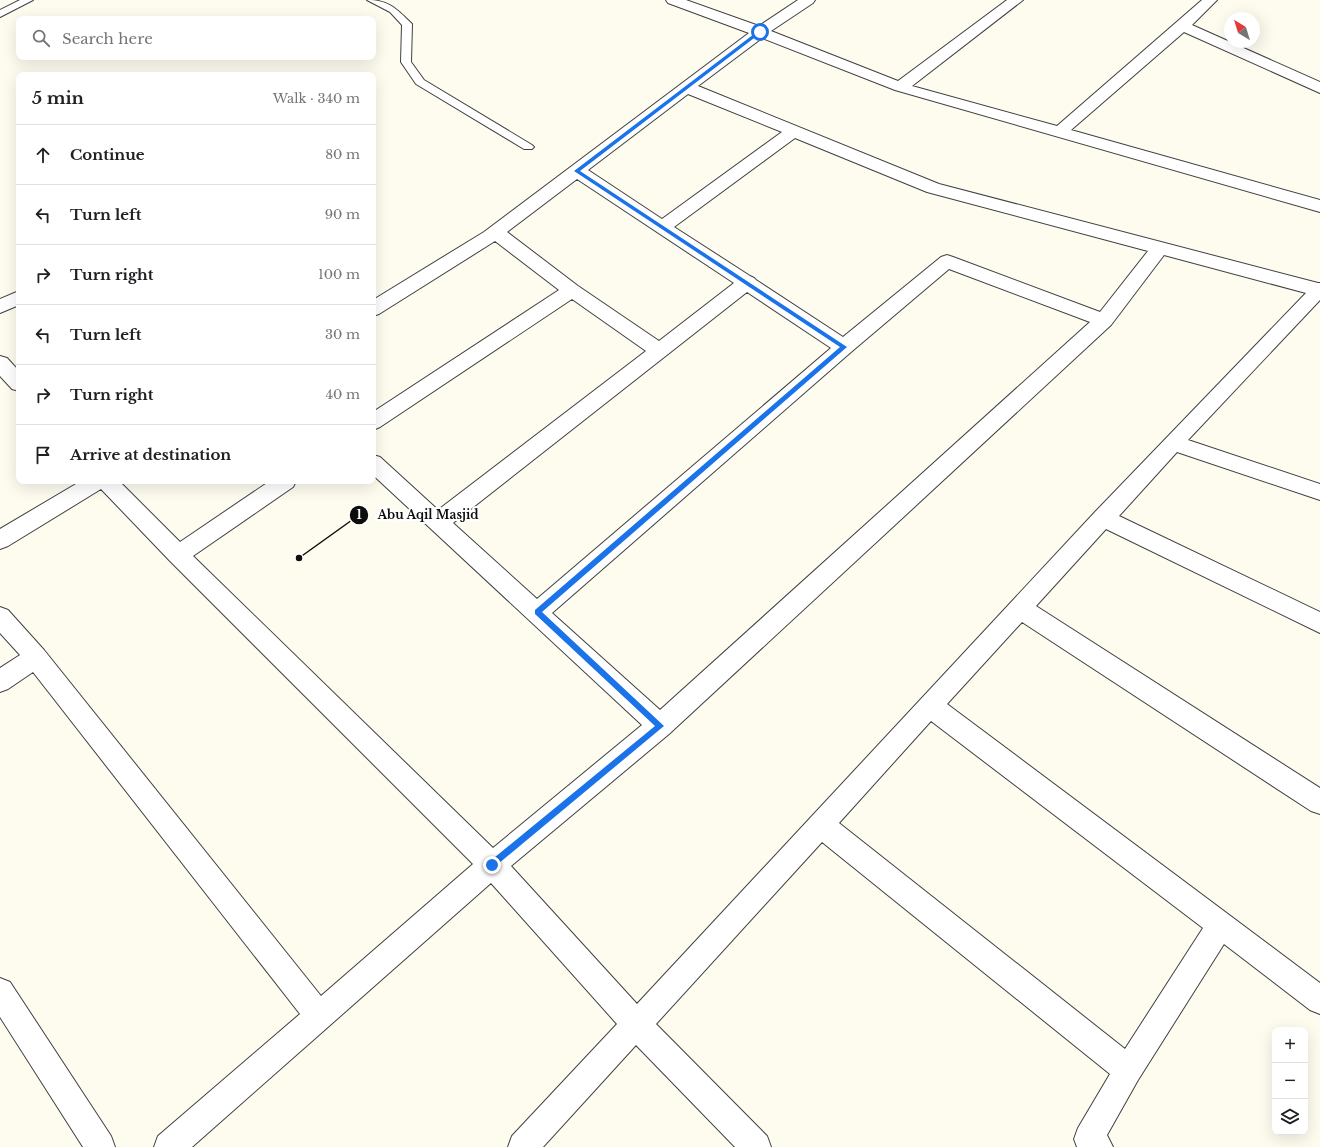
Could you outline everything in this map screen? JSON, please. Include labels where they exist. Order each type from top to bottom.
[{"type":"street","points":[[673,0],[760,32],[900,87],[1320,206]]},
{"type":"street","points":[[376,307],[495,232],[760,32],[808,0]]},
{"type":"street","points":[[900,87],[1016,0]]},
{"type":"street","points":[[1059,133],[1210,0]]},
{"type":"street","points":[[1182,26],[1320,88]]},
{"type":"street","points":[[523,1147],[1103,518],[1320,290],[933,188],[686,87]]},
{"type":"street","points":[[662,226],[794,131]]},
{"type":"street","points":[[577,171],[748,282],[844,347]]},
{"type":"street","points":[[495,232],[572,290],[659,350]]},
{"type":"street","points":[[169,1147],[492,865],[660,726],[1104,320],[1160,248]]},
{"type":"street","points":[[538,612],[844,347],[947,261],[1104,320]]},
{"type":"street","points":[[438,522],[748,282]]},
{"type":"street","points":[[376,420],[572,290]]},
{"type":"street","points":[[0,307],[16,299]]},
{"type":"street","points":[[0,363],[16,381]]},
{"type":"street","points":[[1173,443],[1320,492]]},
{"type":"street","points":[[376,466],[538,612],[660,726]]},
{"type":"street","points":[[0,540],[93,484]]},
{"type":"street","points":[[109,484],[178,555],[492,865],[636,1024],[756,1147]]},
{"type":"street","points":[[178,555],[282,484]]},
{"type":"street","points":[[1103,518],[1320,623]]},
{"type":"street","points":[[1020,608],[1320,802]]},
{"type":"street","points":[[0,616],[36,657],[319,1016]]},
{"type":"street","points":[[0,681],[36,657]]},
{"type":"street","points":[[930,706],[1320,1000]]},
{"type":"street","points":[[820,824],[1128,1070]]},
{"type":"street","points":[[1098,1147],[1089,1139],[1128,1070],[1221,926]]},
{"type":"street","points":[[0,992],[100,1147]]},
{"type":"lane","points":[[0,14],[28,0]]},
{"type":"lane","points":[[372,0],[394,10],[407,24],[406,62],[420,82],[528,148]]},
{"type":"place","name":"Abu Aqil Masjid","points":[[299,558]]},
{"type":"route","points":[[492,865],[660,726],[538,612],[844,347],[748,282],[577,171],[760,32]]}]
